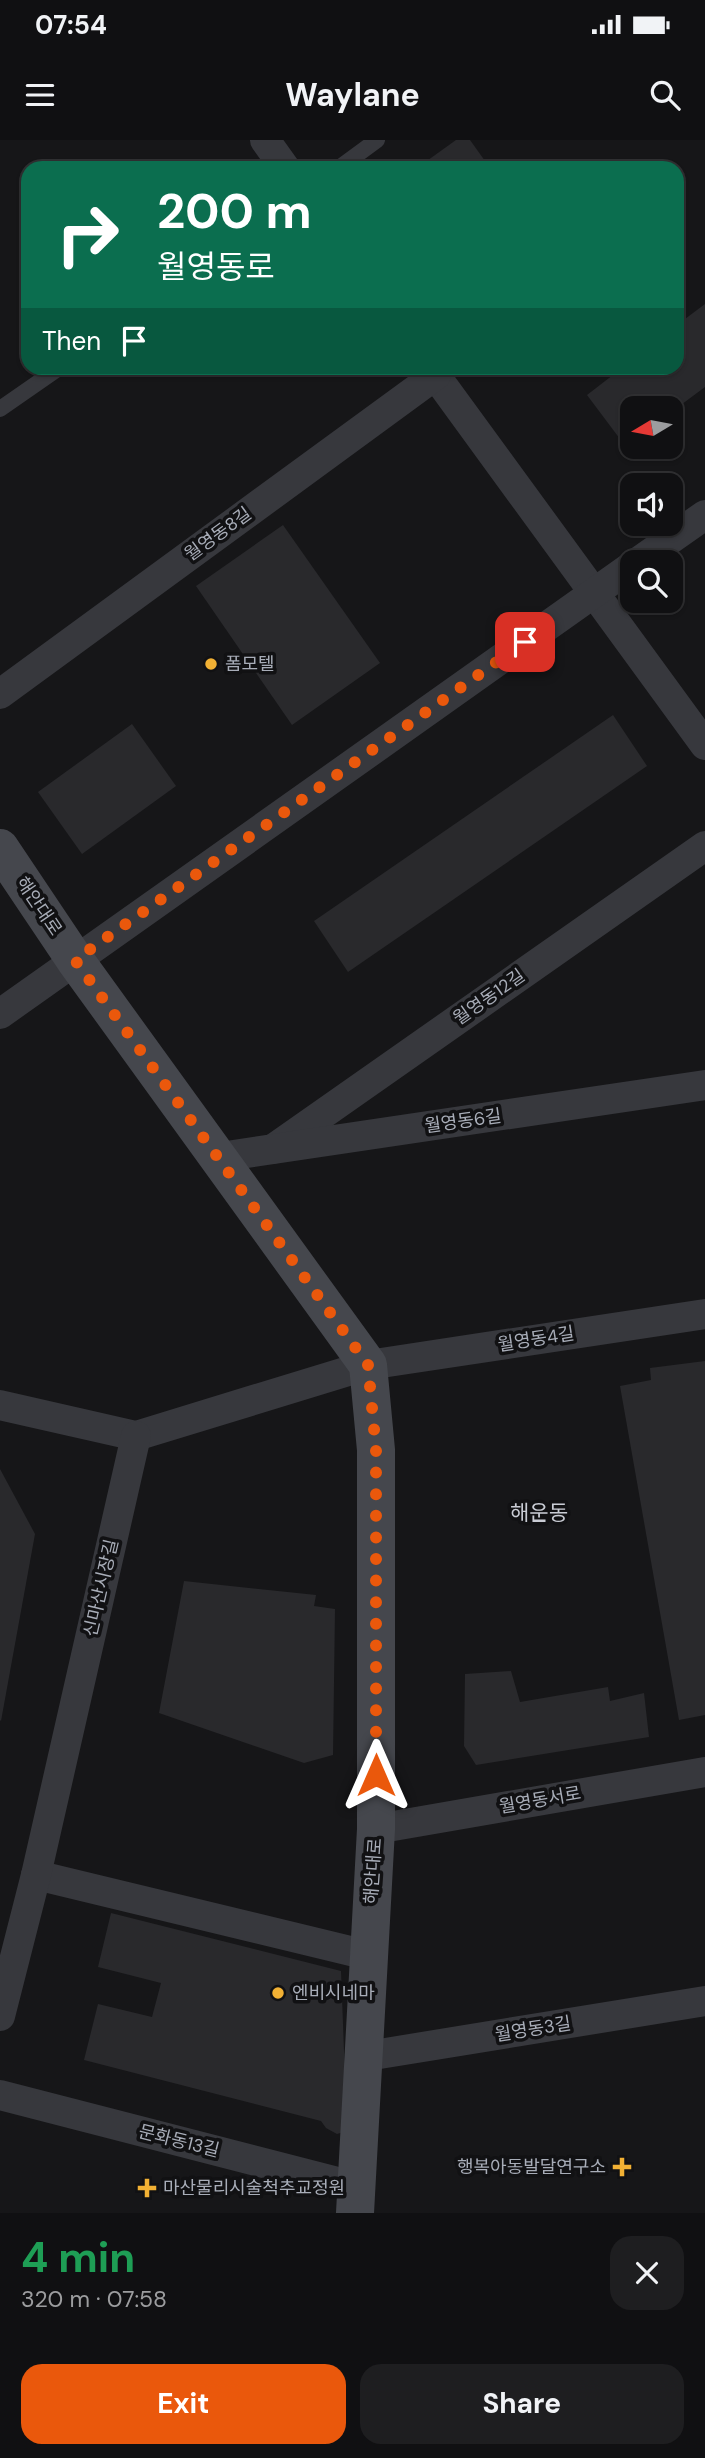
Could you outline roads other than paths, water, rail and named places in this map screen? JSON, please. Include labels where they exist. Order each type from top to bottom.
[{"type":"main road","name":"해안대로","points":[[0,848],[75,960],[368,1365],[376,1450],[376,1829],[361,2057],[356,2200]]},
{"type":"street","points":[[265,140],[280,161]]},
{"type":"street","name":"월영동8길","points":[[0,694],[428,375]]},
{"type":"street","points":[[436,375],[592,594],[705,745]]},
{"type":"street","points":[[655,550],[705,515]]},
{"type":"street","points":[[0,1014],[620,574]]},
{"type":"street","name":"월영동12길","points":[[273,1149],[705,846]]},
{"type":"street","name":"월영동6길","points":[[220,1157],[705,1085]]},
{"type":"street","name":"월영동4길","points":[[135,1436],[368,1365],[705,1314]]},
{"type":"street","points":[[0,1405],[135,1436]]},
{"type":"street","name":"신마산시장길","points":[[0,2016],[36,1875],[135,1436]]},
{"type":"street","name":"월영동서로","points":[[376,1829],[705,1772]]},
{"type":"street","points":[[36,1875],[367,1955]]},
{"type":"street","name":"월영동3길","points":[[361,2057],[705,2001]]},
{"type":"street","name":"문화동13길","points":[[0,2095],[356,2200]]},
{"type":"lane","points":[[348,161],[377,140]]},
{"type":"lane","points":[[0,409],[49,375]]},
{"type":"place","name":"폼모텔","points":[[211,664]]},
{"type":"place","name":"엔비시네마","points":[[278,1993]]},
{"type":"place","name":"행복아동발달연구소","points":[[622,2167]]},
{"type":"place","name":"마산물리시술척추교정원","points":[[147,2188]]},
{"type":"district","name":"해운동","points":[[539,1513]]}]
